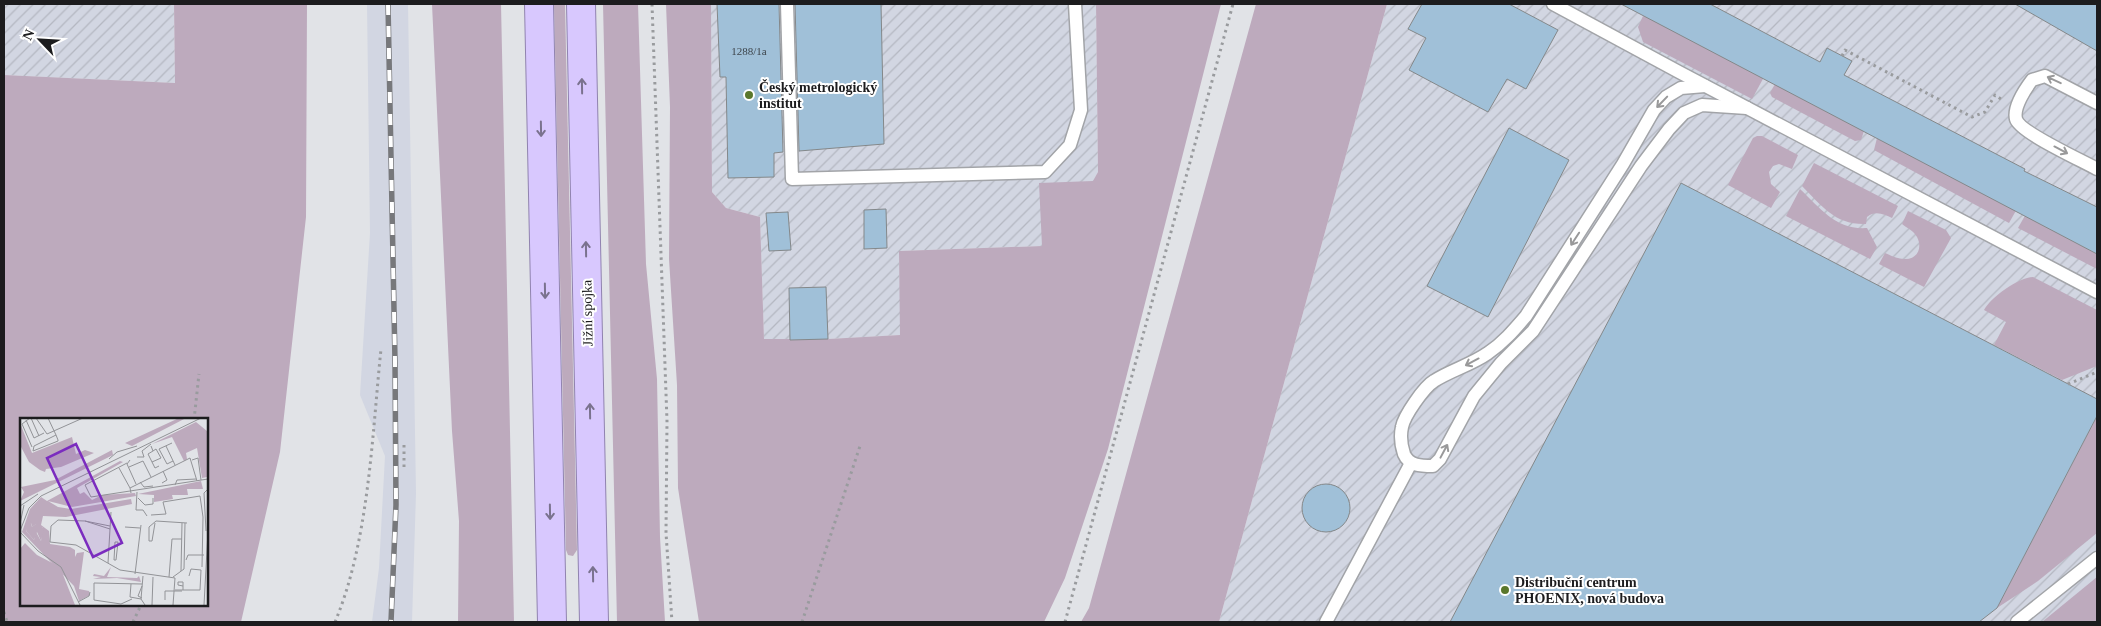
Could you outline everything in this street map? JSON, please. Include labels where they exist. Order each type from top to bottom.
[{"type":"highway","points":[[538,4],[552,622]]},
{"type":"highway","name":"Jižní spojka","points":[[581,4],[594,622]]},
{"type":"lane","points":[[787,4],[792,179],[1045,172],[1070,145],[1081,110],[1075,4]]},
{"type":"lane","points":[[1553,4],[2097,292]]},
{"type":"lane","points":[[2097,103],[2045,76],[2032,80],[2018,106],[2016,120],[2025,130],[2097,169]]},
{"type":"lane","points":[[1705,86],[1682,88],[1666,97],[1654,110],[1623,164],[1526,316],[1513,331],[1486,354],[1432,381],[1421,394],[1402,425],[1401,441],[1404,455],[1411,464],[1433,466],[1440,459],[1474,396],[1501,363],[1533,331],[1641,166],[1669,128],[1684,113],[1702,105],[1747,108]]},
{"type":"lane","points":[[1326,622],[1411,464]]},
{"type":"lane","points":[[2017,622],[2097,558]]},
{"type":"path","points":[[652,4],[667,421],[666,532],[672,622]]},
{"type":"path","points":[[1065,622],[1233,4]]},
{"type":"path","points":[[1842,56],[1845,50],[1972,116],[1985,112],[1995,95],[2018,106]]},
{"type":"path","points":[[335,622],[341,609],[360,535],[381,349]]},
{"type":"path","points":[[2068,384],[2097,372]]},
{"type":"path","points":[[194,418],[199,374]]},
{"type":"path","points":[[802,622],[862,443]]},
{"type":"path","points":[[404,445],[404,468]]},
{"type":"path","points":[[133,622],[141,606]]},
{"type":"path","points":[[4,612],[7,622]]},
{"type":"shaded area","points":[[4,4],[174,4],[175,83],[4,75]]},
{"type":"shaded area","points":[[174,4],[307,4],[306,217],[280,452],[241,622],[4,622],[4,75],[175,83]]},
{"type":"shaded area","points":[[367,4],[408,4],[416,493],[412,622],[372,622],[379,568],[385,456],[360,395],[370,233]]},
{"type":"shaded area","points":[[432,4],[501,4],[514,622],[458,622],[459,521],[452,431]]},
{"type":"shaded area","points":[[554,4],[565,4],[577,550],[573,556],[568,555],[566,550]]},
{"type":"shaded area","points":[[603,4],[638,4],[646,264],[657,379],[660,537],[665,622],[617,622]]},
{"type":"shaded area","points":[[666,4],[711,4],[712,192],[726,208],[760,217],[764,339],[828,339],[900,335],[899,251],[1042,246],[1039,183],[1093,181],[1098,172],[1096,4],[1221,4],[1108,449],[1065,578],[1044,622],[699,622],[678,488],[677,385],[669,259],[670,107]]},
{"type":"shaded area","points":[[711,4],[1096,4],[1098,172],[1094,181],[1042,246],[899,251],[901,335],[828,339],[764,339],[760,217],[726,208],[712,192]]},
{"type":"shaded area","points":[[1256,4],[1387,4],[1219,622],[1081,622],[1089,608]]},
{"type":"shaded area","points":[[1387,4],[2097,4],[2097,622],[1219,622]]},
{"type":"shaded area","points":[[1643,16],[1770,66],[1752,99],[1643,42],[1638,27]]},
{"type":"shaded area","points":[[1775,84],[1864,131],[1861,140],[1855,141],[1772,97],[1770,93]]},
{"type":"shaded area","points":[[1762,136],[1798,155],[1792,169],[1779,164],[1773,166],[1769,172],[1771,184],[1780,192],[1771,208],[1728,185],[1753,138]]},
{"type":"shaded area","points":[[1877,138],[2018,207],[2009,223],[1874,150]]},
{"type":"shaded area","points":[[1814,163],[1898,206],[1892,218],[1876,213],[1867,217],[1866,224],[1837,218],[1802,186]]},
{"type":"shaded area","points":[[1800,189],[1822,211],[1838,222],[1846,226],[1867,228],[1877,247],[1870,259],[1786,216]]},
{"type":"shaded area","points":[[1908,211],[1946,230],[1951,238],[1924,287],[1879,264],[1885,253],[1897,258],[1909,259],[1918,252],[1919,241],[1917,237],[1902,224]]},
{"type":"shaded area","points":[[2027,212],[2037,222],[2097,254],[2097,269],[2018,228]]},
{"type":"shaded area","points":[[2033,277],[2097,310],[2097,366],[2062,380],[1994,345],[2006,322],[1984,310],[2005,289],[2020,280]]},
{"type":"shaded area","points":[[2097,416],[2097,533],[2038,581],[1997,608]]},
{"type":"shaded area","points":[[2097,577],[2097,622],[2042,622]]},
{"type":"building","name":"Český metrologický institut","points":[[717,4],[779,4],[783,152],[774,153],[774,177],[728,178],[726,77],[720,77]]},
{"type":"building","points":[[795,4],[881,4],[884,144],[799,151]]},
{"type":"building","points":[[1422,4],[1509,4],[1558,30],[1526,89],[1507,79],[1488,112],[1409,70],[1426,38],[1408,29]]},
{"type":"building","points":[[1621,4],[1710,4],[1820,62],[1827,48],[1852,61],[1844,75],[2025,169],[2024,171],[2097,207],[2097,254]]},
{"type":"building","points":[[2015,4],[2097,4],[2097,51]]},
{"type":"building","points":[[1509,128],[1569,160],[1488,317],[1427,286]]},
{"type":"building","points":[[1681,183],[2097,399],[2097,416],[1997,608],[1979,622],[1450,622]]},
{"type":"building","points":[[886,209],[887,248],[864,249],[864,210]]},
{"type":"building","points":[[788,212],[791,250],[769,251],[766,213]]},
{"type":"building","points":[[826,287],[828,339],[790,340],[789,288]]},
{"type":"building","points":[[1321,484],[1331,484],[1340,488],[1346,494],[1349,499],[1349,517],[1340,528],[1331,532],[1321,532],[1312,528],[1306,522],[1302,513],[1302,503],[1306,494],[1312,488]]},
{"type":"railway","points":[[388,4],[396,505],[391,622]]},
{"type":"place","name":"Český metrologický institut","points":[[749,95]]},
{"type":"place","name":"Distribuční centrum PHOENIX, nová budova","points":[[1505,590]]}]
